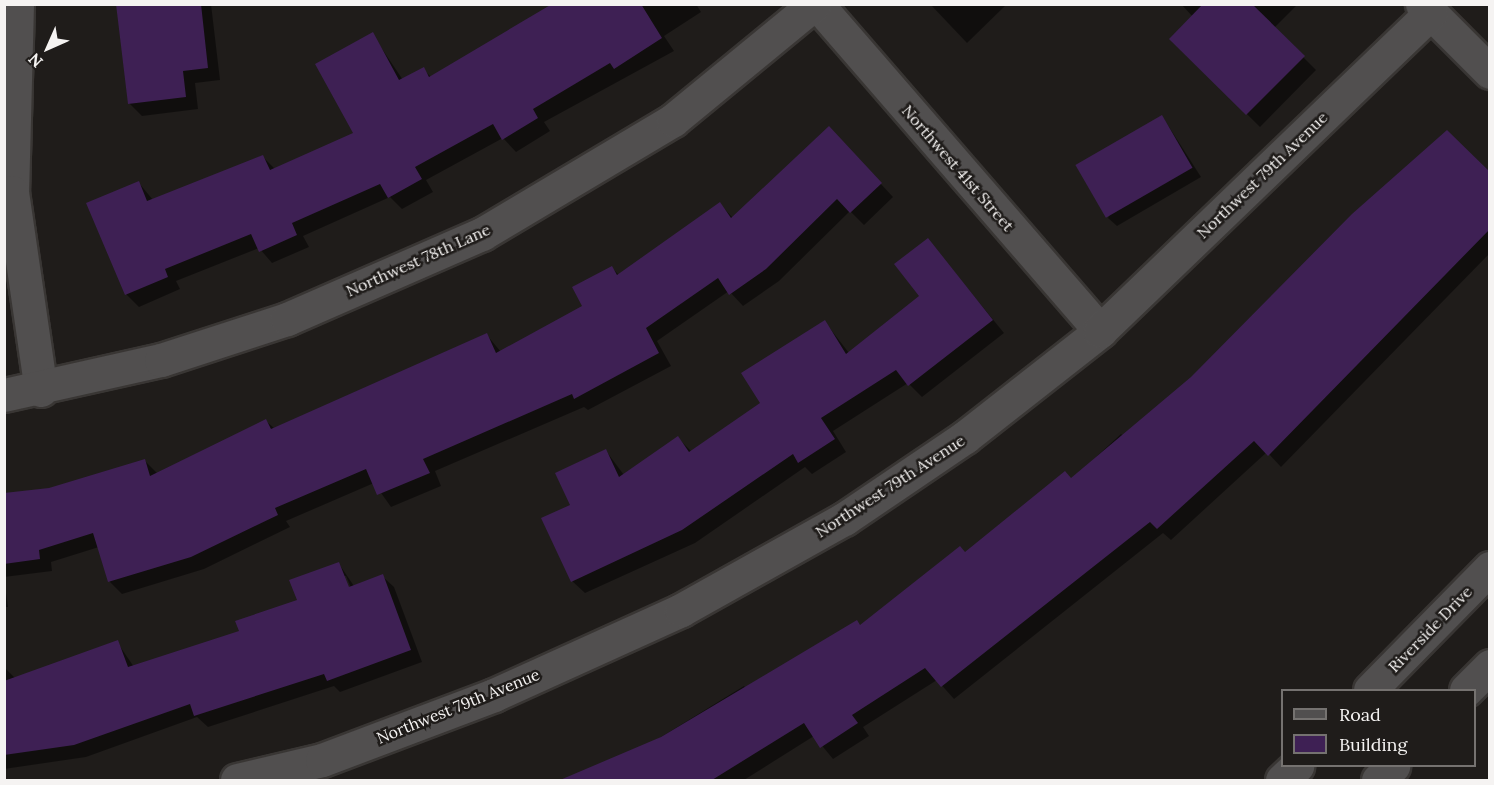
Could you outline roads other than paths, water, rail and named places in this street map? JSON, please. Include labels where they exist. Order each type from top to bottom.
[{"type":"street","points":[[17,4],[12,192],[41,390]]},
{"type":"street","name":"Northwest 78th Lane","points":[[4,395],[41,390],[161,360],[287,319],[482,234],[673,120],[815,4]]},
{"type":"street","name":"Northwest 41st Street","points":[[815,4],[1100,331]]},
{"type":"street","points":[[1426,9],[1490,72]]},
{"type":"street","name":"Northwest 79th Avenue","points":[[237,780],[322,760],[494,695],[681,610],[844,519],[965,437],[1100,331],[1426,9]]},
{"type":"street","name":"Riverside Drive","points":[[1371,689],[1490,568]]},
{"type":"street","points":[[1467,689],[1490,666]]},
{"type":"street","points":[[1282,780],[1295,767]]},
{"type":"street","points":[[1378,780],[1391,767]]}]
